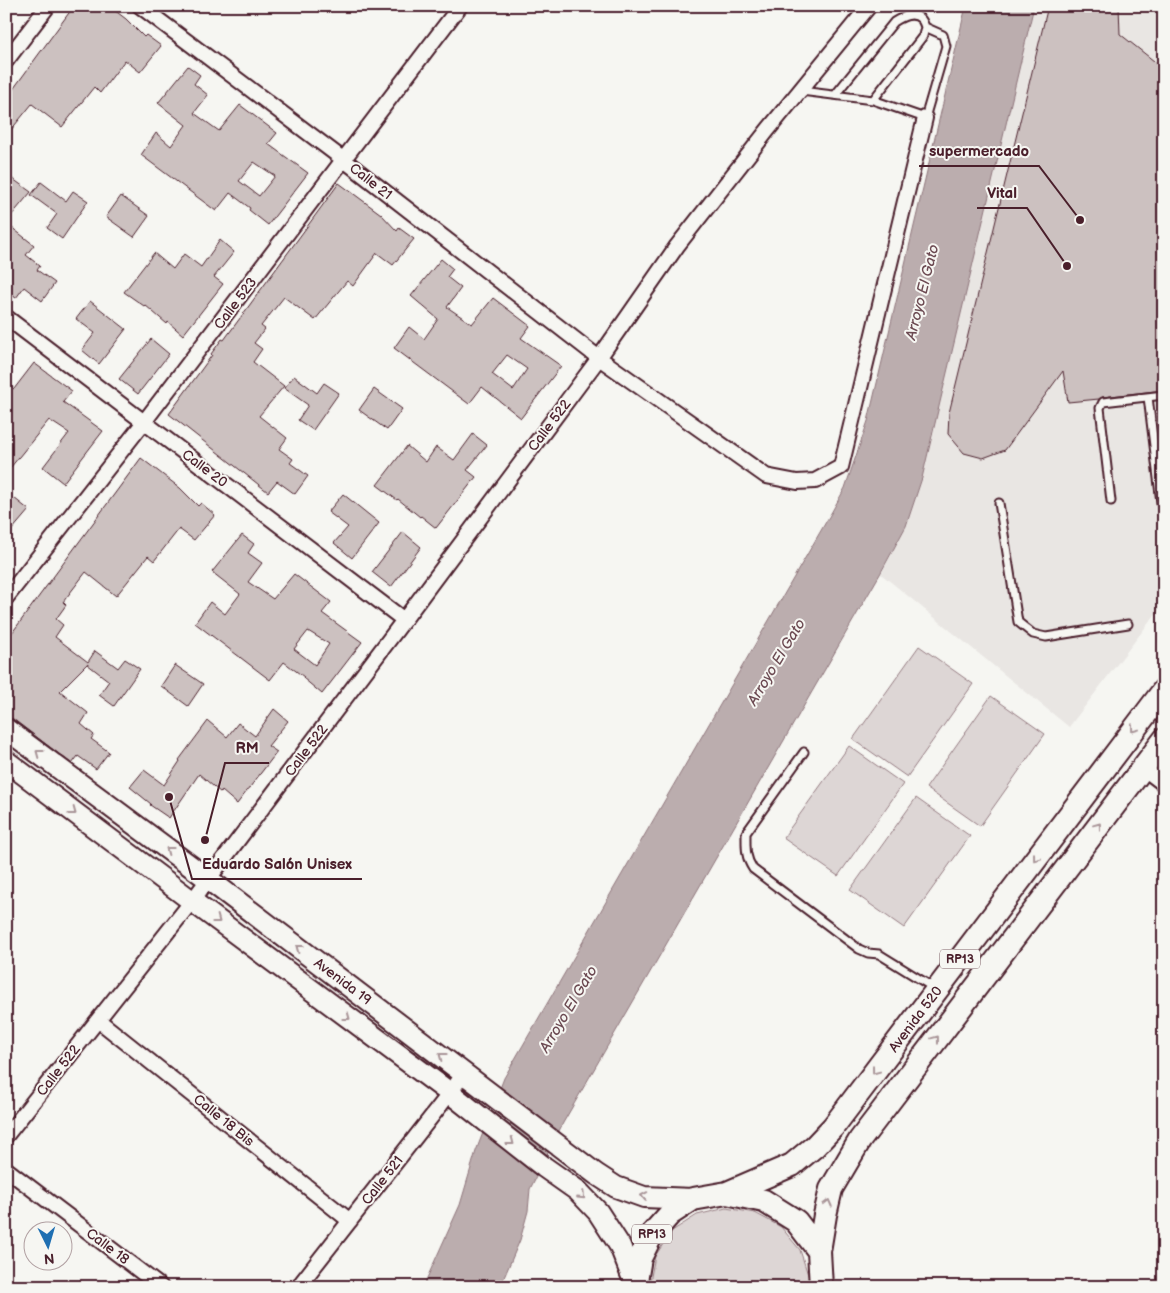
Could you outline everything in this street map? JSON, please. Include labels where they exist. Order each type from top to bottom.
[{"type":"main road","name":"Avenida 520","points":[[727,1193],[792,1165],[815,1146],[832,1127],[1164,690]]},
{"type":"main road","name":"Avenida 19","points":[[6,729],[208,879],[596,1174],[616,1187],[644,1197],[693,1199]]},
{"type":"main road","name":"Avenida 520","points":[[819,1251],[831,1189],[860,1140],[1164,740]]},
{"type":"main road","name":"Avenida 19","points":[[6,761],[450,1093],[578,1192],[598,1212],[620,1246],[635,1285]]},
{"type":"main road","name":"RP13","points":[[635,1285],[640,1258],[652,1234],[670,1214],[693,1199],[727,1193],[764,1201],[796,1221],[819,1251],[821,1287]]},
{"type":"street","points":[[6,61],[48,6]]},
{"type":"street","name":"Calle 21","points":[[140,6],[344,160],[599,358],[766,476],[797,482],[815,481],[841,467],[925,118]]},
{"type":"street","name":"Calle 523","points":[[6,598],[144,422],[460,6]]},
{"type":"street","name":"Calle 522","points":[[6,1136],[192,901],[404,620],[599,358],[677,246],[869,6]]},
{"type":"street","name":"Calle 20","points":[[6,317],[404,620]]},
{"type":"street","points":[[1143,768],[1164,784]]},
{"type":"street","name":"Calle 18 Bis","points":[[98,1020],[350,1221]]},
{"type":"street","name":"Calle 521","points":[[298,1287],[464,1073]]},
{"type":"street","name":"Calle 18","points":[[6,1169],[161,1287]]},
{"type":"lane","points":[[835,95],[894,22],[912,14],[921,19],[925,27],[923,36],[873,100]]},
{"type":"lane","points":[[800,91],[873,100],[925,118],[946,46],[943,35],[925,27]]},
{"type":"lane","points":[[1110,501],[1100,408],[1103,402],[1164,395]]},
{"type":"lane","points":[[1148,397],[1164,527]]},
{"type":"lane","points":[[999,503],[1018,622],[1033,634],[1046,637],[1128,624]]},
{"type":"lane","points":[[804,752],[746,833],[748,861],[753,869],[859,949],[879,954],[937,990]]},
{"type":"shaded area","points":[[1033,6],[1164,6],[1164,603],[1069,727],[881,574],[906,526]]},
{"type":"shaded area","points":[[919,646],[973,684],[907,777],[853,739]]},
{"type":"shaded area","points":[[991,696],[1045,734],[980,826],[926,788]]},
{"type":"shaded area","points":[[849,746],[903,784],[838,876],[783,838]]},
{"type":"shaded area","points":[[916,798],[970,836],[904,928],[850,890]]},
{"type":"shaded area","points":[[726,1208],[755,1213],[781,1227],[800,1250],[809,1278],[809,1287],[649,1287],[655,1256],[672,1231],[697,1215]]},
{"type":"water","name":"Arroyo El Gato","points":[[966,6],[1034,6],[922,478],[906,526],[563,1123],[530,1189],[528,1211],[520,1240],[500,1287],[423,1287],[460,1205],[476,1151],[504,1078],[845,488],[868,421]]},
{"type":"building","points":[[74,6],[109,6],[126,19],[144,37],[146,35],[161,46],[140,72],[125,60],[100,93],[94,87],[62,127],[32,104],[6,136],[6,99]]},
{"type":"building","points":[[1048,6],[1119,6],[1120,34],[1164,69],[1164,390],[1068,402],[1063,371],[1005,450],[983,458],[964,453],[948,434],[949,413]]},
{"type":"building","points":[[188,66],[200,75],[194,84],[208,95],[194,113],[219,131],[240,105],[277,133],[268,144],[308,173],[268,225],[230,193],[216,211],[141,155],[156,133],[171,146],[186,125],[158,103]],"holes":[[[254,162],[275,176],[259,196],[239,181]]]},
{"type":"building","points":[[6,174],[31,192],[6,222]]},
{"type":"building","points":[[41,182],[66,201],[73,191],[88,201],[62,239],[47,228],[57,214],[31,195]]},
{"type":"building","points":[[339,183],[381,214],[397,231],[399,228],[414,239],[393,265],[377,253],[353,286],[347,281],[315,320],[284,297],[261,326],[265,329],[254,343],[262,349],[253,362],[284,386],[259,416],[287,438],[279,449],[293,459],[290,463],[308,476],[295,494],[277,481],[268,492],[169,414],[222,339],[224,340]]},
{"type":"building","points":[[121,196],[149,216],[134,237],[106,217]]},
{"type":"building","points":[[6,223],[34,245],[26,255],[40,266],[37,270],[55,283],[42,301],[24,287],[16,298],[6,291]]},
{"type":"building","points":[[220,240],[234,252],[214,277],[223,284],[183,335],[145,305],[124,292],[154,253],[173,269],[184,254],[201,267]]},
{"type":"building","points":[[441,259],[453,269],[447,277],[461,288],[447,307],[472,324],[493,298],[530,326],[521,338],[561,366],[521,418],[482,387],[469,404],[394,348],[409,327],[424,339],[438,319],[411,296]],"holes":[[[507,355],[527,369],[513,390],[492,374]]]},
{"type":"building","points":[[90,301],[126,329],[99,364],[82,350],[95,333],[76,319]]},
{"type":"building","points":[[151,339],[169,354],[138,394],[119,379]]},
{"type":"building","points":[[34,363],[72,391],[63,402],[103,431],[63,483],[43,467],[69,433],[49,420],[6,473],[6,383],[14,389]]},
{"type":"building","points":[[294,376],[317,393],[324,383],[339,393],[313,430],[298,420],[308,405],[284,388]]},
{"type":"building","points":[[374,389],[402,409],[387,430],[359,410]]},
{"type":"building","points":[[473,434],[487,445],[467,470],[476,477],[436,528],[377,485],[407,446],[426,462],[436,447],[454,460]]},
{"type":"building","points":[[141,458],[180,488],[198,506],[201,503],[215,515],[194,540],[179,529],[154,561],[148,556],[116,596],[86,572],[63,602],[66,605],[56,619],[63,625],[55,637],[88,662],[95,651],[118,668],[125,659],[140,669],[114,706],[99,695],[109,681],[87,664],[60,691],[88,713],[81,724],[94,735],[91,739],[109,752],[96,769],[78,756],[72,764],[13,719],[6,717],[6,641]]},
{"type":"building","points":[[343,494],[379,523],[352,558],[334,543],[348,527],[328,512]]},
{"type":"building","points":[[14,498],[29,510],[6,537],[6,509]]},
{"type":"building","points":[[403,532],[421,547],[391,587],[372,572]]},
{"type":"building","points":[[242,535],[254,544],[248,553],[262,563],[248,582],[273,599],[294,574],[331,602],[322,613],[362,642],[322,694],[284,662],[270,680],[195,623],[210,602],[225,614],[240,594],[212,572]],"holes":[[[308,631],[329,644],[315,665],[294,649]]]},
{"type":"building","points":[[175,665],[203,684],[188,706],[161,686]]},
{"type":"building","points":[[274,709],[288,721],[268,746],[277,752],[237,804],[199,774],[169,818],[150,805],[130,787],[144,770],[164,785],[179,760],[208,721],[227,737],[238,723],[255,736]]},
{"type":"place","name":"supermercado","points":[[1080,220]]},
{"type":"place","name":"Vital","points":[[1067,266]]},
{"type":"place","name":"Eduardo Salón Unisex","points":[[169,797]]},
{"type":"place","name":"RM","points":[[205,840]]}]
